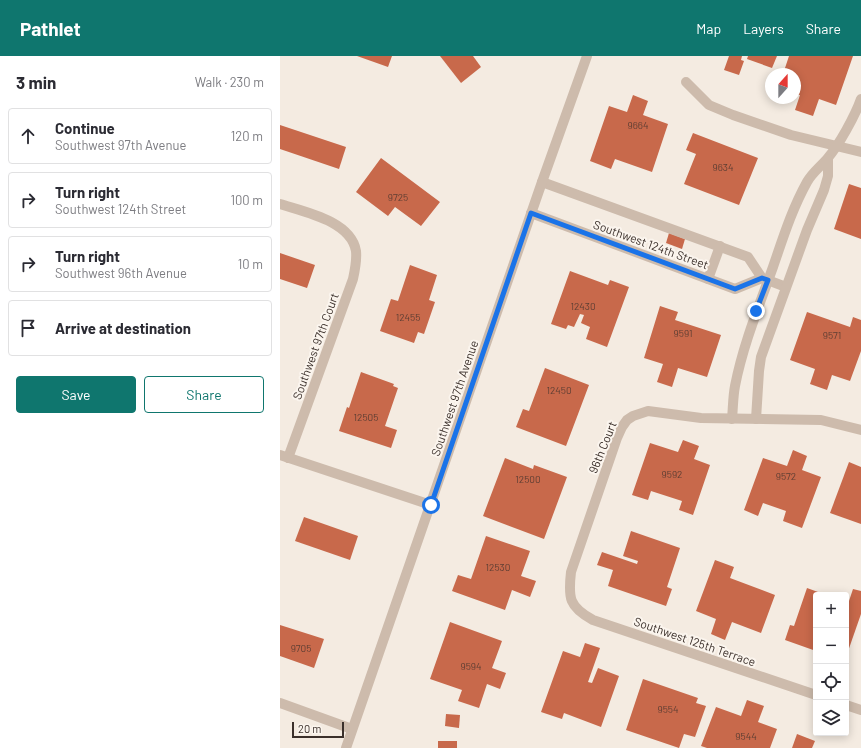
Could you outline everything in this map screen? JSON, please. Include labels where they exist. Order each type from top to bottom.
[{"type":"street","name":"Southwest 97th Avenue","points":[[346,748],[531,213],[587,56]]},
{"type":"street","points":[[686,82],[709,105],[715,108],[784,133],[861,152]]},
{"type":"street","points":[[732,419],[735,387],[741,359],[765,279],[799,199],[814,172],[828,159],[856,114],[861,98]]},
{"type":"street","points":[[752,419],[762,357],[807,230],[824,190],[828,176],[828,159]]},
{"type":"street","name":"Southwest 124th Street","points":[[531,213],[735,289],[765,279],[748,257],[542,182]]},
{"type":"street","name":"Southwest 97th Court","points":[[280,204],[332,222],[345,231],[350,237],[356,251],[353,279],[284,456]]},
{"type":"street","points":[[708,279],[720,246]]},
{"type":"street","points":[[765,279],[786,287]]},
{"type":"street","name":"96th Court","points":[[571,602],[570,583],[574,562],[617,438],[627,420],[639,413],[648,411],[701,418],[821,420],[861,430]]},
{"type":"street","points":[[284,456],[431,505]]},
{"type":"street","name":"Southwest 125th Terrace","points":[[571,602],[582,614],[593,620],[813,694]]},
{"type":"street","points":[[280,704],[352,729]]},
{"type":"street","points":[[849,706],[861,710]]},
{"type":"building","points":[[357,56],[392,56],[388,67]]},
{"type":"building","points":[[440,56],[473,56],[481,67],[461,83]]},
{"type":"building","points":[[729,56],[742,56],[741,60],[744,61],[739,75],[724,70]]},
{"type":"building","points":[[748,56],[777,56],[772,68],[747,59]]},
{"type":"building","points":[[789,56],[853,56],[836,105],[819,99],[813,116],[795,110],[797,104],[801,104],[801,68],[785,68]]},
{"type":"building","points":[[633,95],[648,101],[643,115],[668,124],[652,172],[615,159],[611,169],[590,161],[609,106],[627,112]]},
{"type":"building","points":[[280,125],[346,147],[339,169],[280,149]]},
{"type":"building","points":[[693,133],[758,158],[739,205],[684,184],[696,154],[686,150]]},
{"type":"building","points":[[381,158],[440,202],[421,226],[395,207],[388,216],[356,192]]},
{"type":"building","points":[[849,184],[861,188],[861,239],[834,229]]},
{"type":"building","points":[[669,233],[685,239],[682,249],[666,243]]},
{"type":"building","points":[[280,253],[315,265],[307,288],[280,279]]},
{"type":"building","points":[[410,265],[437,275],[429,300],[435,302],[424,334],[418,332],[414,343],[380,331],[391,299],[398,301]]},
{"type":"building","points":[[570,271],[608,285],[610,280],[629,287],[607,347],[586,339],[590,327],[581,323],[584,315],[580,314],[574,327],[568,325],[566,329],[551,324]]},
{"type":"building","points":[[660,306],[678,312],[675,320],[721,335],[707,377],[678,368],[672,387],[657,382],[663,364],[644,358]]},
{"type":"building","points":[[807,312],[850,327],[853,317],[861,320],[861,351],[850,381],[832,375],[827,390],[810,384],[815,369],[790,360]]},
{"type":"building","points":[[545,368],[589,385],[566,446],[516,427],[523,409],[529,411]]},
{"type":"building","points":[[361,372],[394,384],[393,386],[398,388],[385,426],[397,430],[391,448],[339,431],[347,407],[349,408]]},
{"type":"building","points":[[683,440],[699,446],[694,459],[710,465],[693,515],[679,510],[682,501],[651,491],[648,500],[632,495],[650,443],[678,452]]},
{"type":"building","points":[[793,450],[807,456],[802,470],[821,477],[802,528],[783,521],[786,511],[763,503],[758,516],[744,510],[763,458],[787,466]]},
{"type":"building","points":[[505,458],[533,469],[534,465],[567,477],[544,539],[483,516]]},
{"type":"building","points":[[849,462],[861,467],[861,524],[830,513]]},
{"type":"building","points":[[304,517],[358,536],[350,560],[295,541]]},
{"type":"building","points":[[631,531],[680,548],[667,587],[672,589],[666,606],[608,586],[613,570],[597,565],[602,552],[637,564],[638,561],[623,556]]},
{"type":"building","points":[[486,536],[530,551],[521,576],[536,581],[530,597],[512,590],[505,610],[452,591],[458,575],[471,579]]},
{"type":"building","points":[[715,560],[734,567],[730,578],[775,595],[761,633],[732,622],[725,640],[711,634],[716,619],[696,611]]},
{"type":"building","points":[[807,588],[818,592],[813,592],[813,650],[785,640],[790,625],[794,626]]},
{"type":"building","points":[[853,589],[861,591],[861,614],[849,648],[849,628],[849,601]]},
{"type":"building","points":[[450,622],[502,641],[492,668],[506,673],[500,689],[487,684],[479,708],[458,701],[462,690],[430,679]]},
{"type":"building","points":[[280,625],[324,639],[314,668],[280,656]]},
{"type":"building","points":[[585,643],[600,648],[588,682],[592,683],[598,668],[619,676],[601,727],[564,713],[562,719],[541,712],[563,651],[580,657]]},
{"type":"building","points":[[643,679],[698,698],[696,703],[706,706],[695,737],[684,734],[679,748],[626,730]]},
{"type":"building","points":[[747,700],[764,706],[758,722],[777,729],[770,748],[707,748],[701,746],[716,707],[741,716]]},
{"type":"building","points":[[446,714],[460,715],[459,728],[445,726]]},
{"type":"building","points":[[797,734],[815,741],[812,748],[792,748]]},
{"type":"building","points":[[438,741],[457,741],[457,748],[438,748]]},
{"type":"route","points":[[431,505],[531,213],[735,289],[762,278],[768,280],[756,311]]}]
